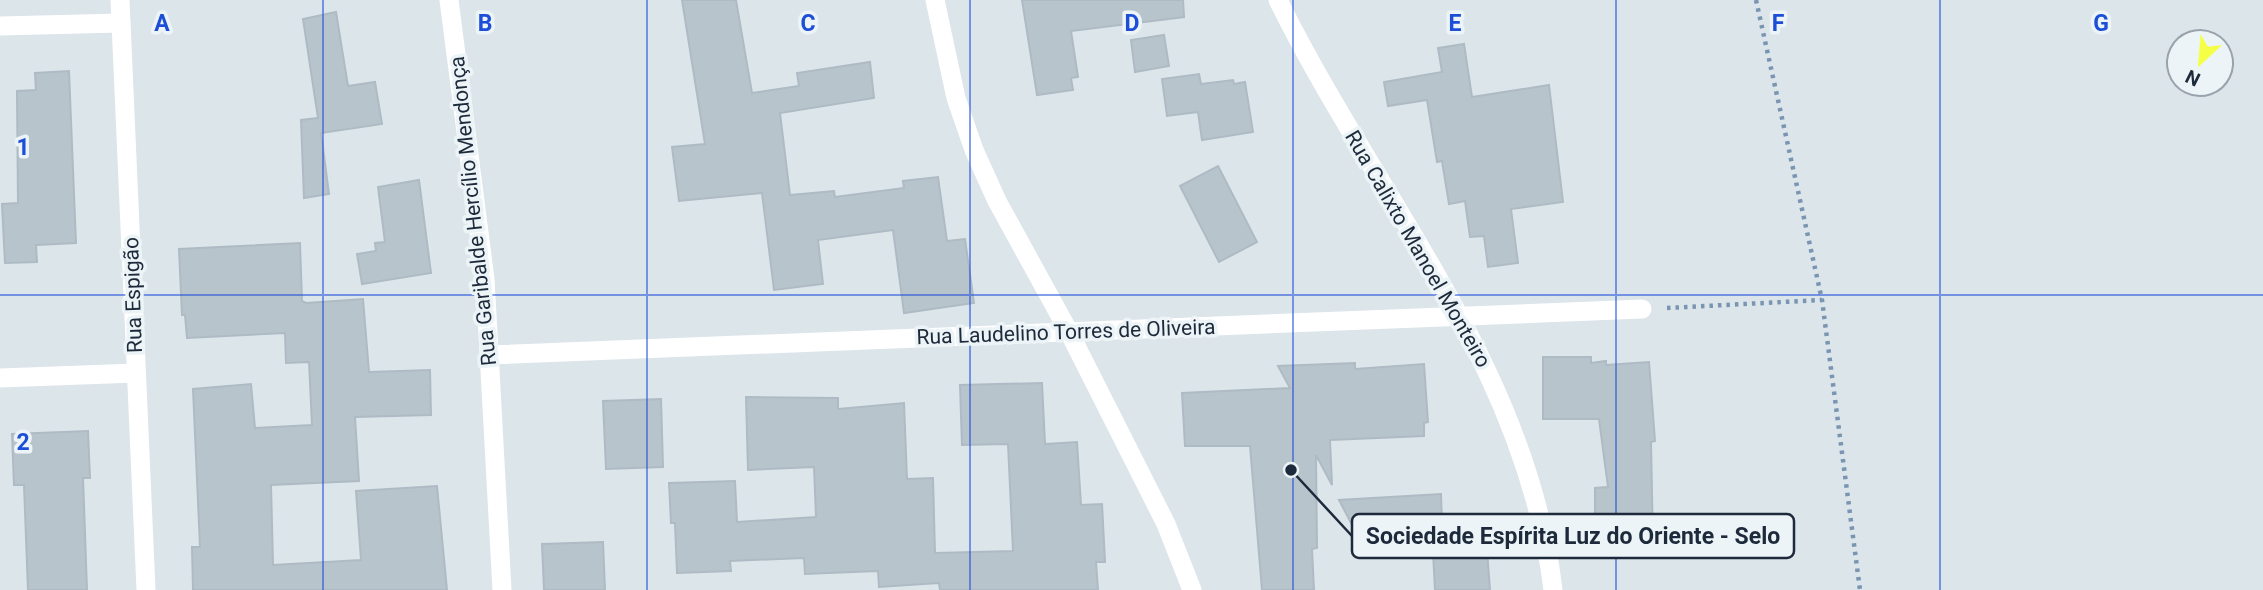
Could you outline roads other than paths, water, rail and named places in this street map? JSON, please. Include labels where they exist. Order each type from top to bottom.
[{"type":"street","name":"Rua Espigão","points":[[120,0],[146,590]]},
{"type":"street","name":"Rua Garibalde Hercílio Mendonça","points":[[449,0],[485,279],[502,590]]},
{"type":"street","points":[[935,0],[956,98],[974,150],[997,201],[1069,332],[1166,524],[1192,590]]},
{"type":"street","name":"Rua Calixto Manoel Monteiro","points":[[1278,0],[1340,115],[1461,316],[1497,389],[1523,454],[1534,493],[1553,590]]},
{"type":"street","points":[[0,26],[121,23]]},
{"type":"street","name":"Rua Laudelino Torres de Oliveira","points":[[491,355],[1642,309]]},
{"type":"street","points":[[0,378],[136,373]]},
{"type":"place","name":"Sociedade Espírita Luz do Oriente - Selo","points":[[1291,470]]}]
